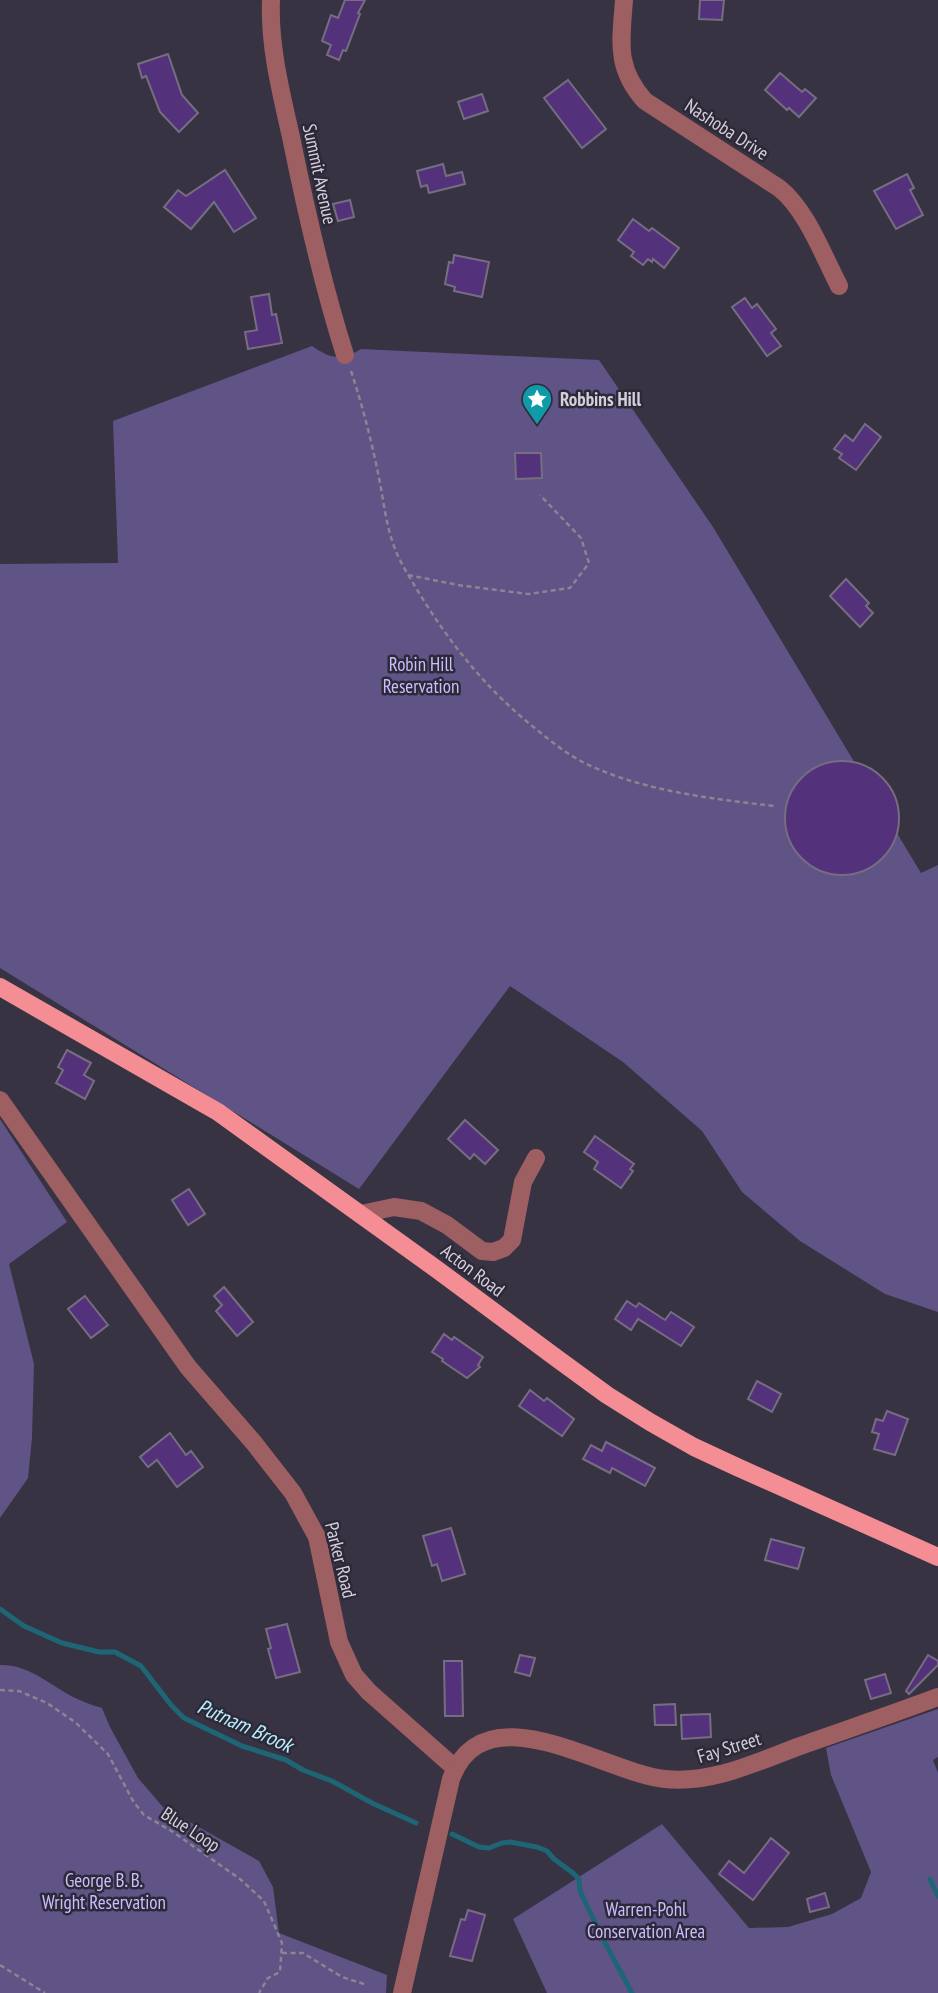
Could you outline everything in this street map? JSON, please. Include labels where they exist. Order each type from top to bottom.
[{"type":"main road","name":"Acton Road","points":[[0,987],[218,1112],[607,1395],[650,1422],[737,1467],[938,1558]]},
{"type":"street","name":"Summit Avenue","points":[[271,0],[273,44],[306,213],[326,296],[345,355]]},
{"type":"street","name":"Nashoba Drive","points":[[624,0],[622,57],[632,88],[645,101],[790,197],[839,286]]},
{"type":"street","name":"Parker Road","points":[[0,1100],[188,1367],[293,1493],[317,1537],[339,1642],[354,1675],[369,1692],[455,1768]]},
{"type":"street","points":[[361,1214],[394,1207],[421,1211],[447,1225],[482,1251],[494,1252],[504,1248],[512,1240],[523,1182],[536,1158]]},
{"type":"street","name":"Fay Street","points":[[455,1768],[467,1753],[482,1745],[499,1738],[519,1737],[562,1747],[650,1777],[699,1779],[742,1768],[938,1697]]},
{"type":"street","points":[[402,1993],[455,1768]]},
{"type":"path","points":[[345,355],[368,431],[391,536],[398,556],[449,639],[509,707],[570,755],[618,777],[712,799],[774,806]]},
{"type":"path","points":[[408,575],[528,594],[569,588],[589,563],[582,538],[540,495]]},
{"type":"path","name":"Blue Loop","points":[[0,1690],[19,1691],[38,1699],[75,1722],[108,1754],[133,1801],[144,1815],[240,1879],[264,1901],[282,1943],[282,1953]]},
{"type":"path","points":[[260,1993],[268,1978],[280,1972],[282,1953],[303,1954],[342,1977],[367,1985]]},
{"type":"path","points":[[0,1965],[45,1993]]},
{"type":"green space","name":"Robin Hill Reservation","points":[[312,346],[336,357],[361,349],[599,360],[713,527],[921,873],[938,865],[938,1312],[885,1294],[800,1241],[742,1192],[702,1131],[623,1062],[510,986],[359,1189],[0,968],[0,564],[118,563],[113,421]]},
{"type":"green space","points":[[0,1119],[67,1222],[9,1264],[34,1364],[32,1438],[28,1478],[0,1518]]},
{"type":"green space","name":"George B. B. Wright Reservation","points":[[0,1665],[28,1671],[71,1696],[102,1708],[138,1778],[163,1807],[259,1861],[273,1887],[279,1933],[387,1975],[386,1993],[0,1993]]},
{"type":"green space","name":"Warren-Pohl Conservation Area","points":[[938,1709],[938,1757],[933,1760],[938,1773],[938,1993],[547,1993],[513,1919],[662,1824],[749,1928],[788,1927],[832,1914],[861,1898],[871,1872],[831,1775],[826,1748]]},
{"type":"building","points":[[345,0],[365,0],[346,51],[343,50],[339,60],[327,55],[331,45],[322,41],[331,15],[338,18]]},
{"type":"building","points":[[700,0],[724,0],[722,20],[699,19]]},
{"type":"building","points":[[168,54],[182,95],[198,113],[179,132],[160,112],[146,76],[142,78],[138,64]]},
{"type":"building","points":[[780,73],[802,92],[805,89],[816,98],[799,117],[765,90]]},
{"type":"building","points":[[568,80],[606,129],[582,148],[544,98]]},
{"type":"building","points":[[482,94],[488,111],[464,119],[458,102]]},
{"type":"building","points":[[443,164],[446,176],[462,172],[465,184],[429,193],[427,185],[421,187],[417,171]]},
{"type":"building","points":[[225,170],[256,218],[234,232],[214,202],[191,229],[164,207],[178,190],[186,196]]},
{"type":"building","points":[[907,174],[914,188],[910,190],[923,215],[896,229],[874,191]]},
{"type":"building","points":[[350,200],[354,217],[338,221],[333,204]]},
{"type":"building","points":[[633,219],[649,231],[652,228],[679,248],[664,268],[653,259],[652,262],[648,259],[643,265],[631,256],[634,252],[618,240]]},
{"type":"building","points":[[454,255],[489,262],[482,297],[454,291],[455,287],[445,284],[449,262],[453,263]]},
{"type":"building","points":[[269,294],[272,315],[276,314],[282,343],[248,349],[245,332],[257,330],[251,297]]},
{"type":"building","points":[[745,298],[752,308],[757,304],[776,329],[771,333],[781,346],[767,356],[732,307]]},
{"type":"building","points":[[865,424],[881,437],[856,470],[839,458],[842,454],[834,449],[845,435],[853,441]]},
{"type":"building","points":[[515,453],[541,453],[542,478],[516,479]]},
{"type":"building","points":[[846,579],[869,603],[866,606],[873,613],[860,627],[830,596]]},
{"type":"building","points":[[842,761],[864,765],[874,770],[890,786],[895,796],[899,818],[895,840],[890,850],[874,866],[864,871],[842,875],[820,871],[810,866],[794,850],[789,840],[785,818],[789,796],[794,786],[810,770],[820,765]]},
{"type":"building","points":[[67,1050],[91,1063],[84,1075],[94,1081],[85,1099],[56,1083],[63,1070],[58,1067]]},
{"type":"building","points":[[465,1120],[498,1150],[485,1164],[474,1154],[470,1159],[448,1139]]},
{"type":"building","points":[[595,1136],[634,1164],[630,1169],[633,1171],[621,1188],[594,1169],[598,1162],[584,1152]]},
{"type":"building","points":[[189,1189],[205,1214],[188,1225],[172,1200]]},
{"type":"building","points":[[224,1287],[253,1322],[237,1336],[216,1311],[222,1305],[214,1296]]},
{"type":"building","points":[[85,1296],[108,1325],[91,1338],[68,1309]]},
{"type":"building","points":[[627,1301],[636,1307],[639,1303],[665,1320],[671,1312],[694,1327],[681,1346],[638,1319],[631,1330],[615,1319]]},
{"type":"building","points":[[444,1334],[452,1340],[454,1337],[483,1357],[478,1365],[480,1367],[467,1378],[432,1352]]},
{"type":"building","points":[[757,1381],[781,1394],[772,1412],[748,1399]]},
{"type":"building","points":[[530,1390],[544,1401],[547,1398],[574,1419],[562,1436],[519,1406]]},
{"type":"building","points":[[887,1411],[908,1419],[895,1455],[874,1449],[879,1434],[872,1432],[876,1419],[883,1421]]},
{"type":"building","points":[[170,1433],[186,1455],[191,1451],[203,1467],[177,1487],[157,1460],[148,1467],[140,1457]]},
{"type":"building","points":[[606,1442],[655,1468],[645,1486],[612,1468],[610,1473],[583,1459],[591,1445],[602,1451]]},
{"type":"building","points":[[451,1528],[465,1574],[442,1581],[437,1564],[432,1566],[423,1536]]},
{"type":"building","points":[[771,1539],[804,1548],[798,1569],[765,1560]]},
{"type":"building","points":[[287,1624],[300,1672],[276,1678],[266,1629]]},
{"type":"building","points":[[520,1655],[535,1658],[530,1676],[515,1672]]},
{"type":"building","points":[[928,1655],[938,1661],[938,1665],[909,1694],[906,1691]]},
{"type":"building","points":[[444,1661],[462,1661],[463,1716],[445,1716]]},
{"type":"building","points":[[885,1674],[891,1693],[871,1699],[865,1680]]},
{"type":"building","points":[[675,1704],[676,1725],[655,1725],[654,1705]]},
{"type":"building","points":[[710,1714],[711,1737],[682,1739],[681,1715]]},
{"type":"building","points":[[771,1838],[789,1853],[753,1900],[719,1874],[729,1861],[744,1873]]},
{"type":"building","points":[[825,1893],[829,1907],[810,1912],[807,1899]]},
{"type":"building","points":[[468,1910],[485,1915],[472,1961],[450,1956],[461,1919],[465,1920]]},
{"type":"waterway","name":"Putnam Brook","points":[[0,1609],[24,1626],[62,1643],[99,1652],[115,1652],[141,1666],[184,1718],[242,1746],[286,1760],[416,1823]]},
{"type":"waterway","name":"Putnam Brook","points":[[452,1834],[479,1847],[489,1848],[510,1842],[537,1847],[547,1851],[573,1873],[579,1879],[580,1891],[632,1993]]},
{"type":"waterway","points":[[930,1879],[938,1896]]},
{"type":"place","name":"Robbins Hill","points":[[537,426]]}]
